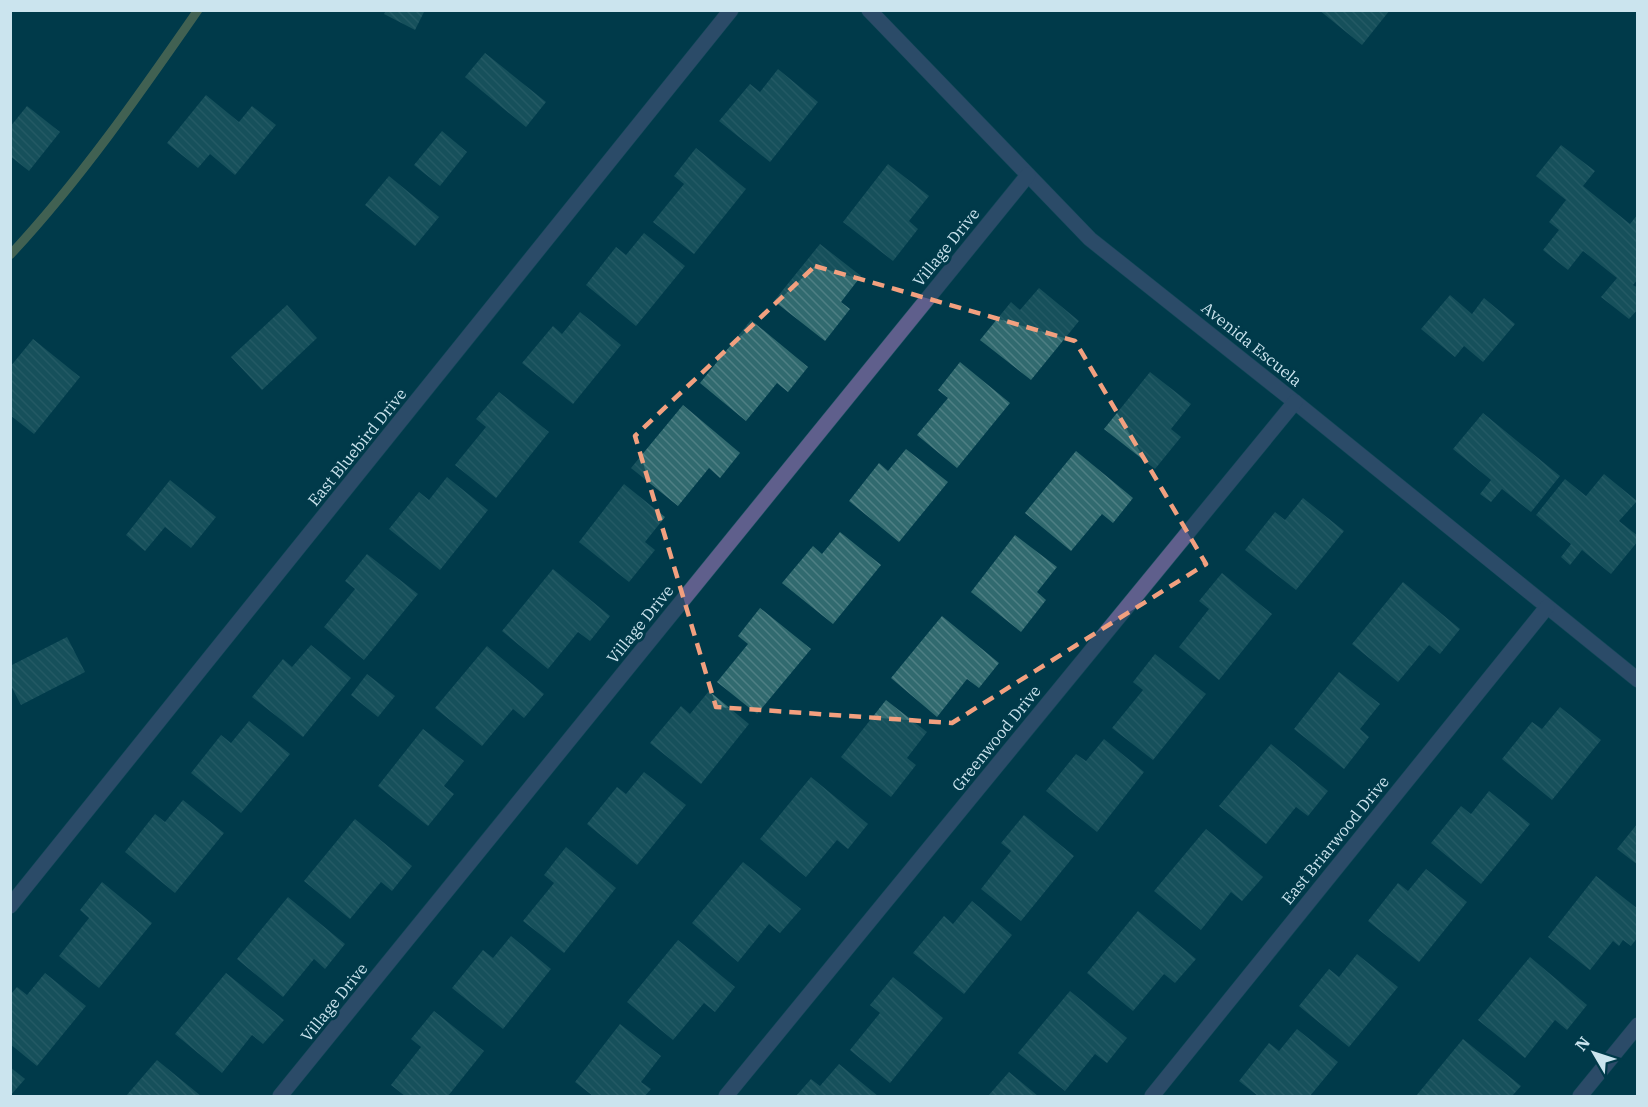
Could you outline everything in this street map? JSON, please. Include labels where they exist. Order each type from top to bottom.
[{"type":"street","name":"East Bluebird Drive","points":[[13,898],[731,10]]},
{"type":"street","name":"Avenida Escuela","points":[[869,10],[1090,239],[1638,680]]},
{"type":"street","name":"Village Drive","points":[[280,1096],[1028,175]]},
{"type":"street","name":"Greenwood Drive","points":[[726,1096],[1295,402]]},
{"type":"street","name":"East Briarwood Drive","points":[[1152,1096],[1547,607]]},
{"type":"street","points":[[1580,1096],[1638,1025]]},
{"type":"highlighted area","points":[[815,266],[1075,341],[1206,564],[952,723],[716,707],[635,436]]},
{"type":"building","points":[[386,10],[425,10],[415,30],[384,14]]},
{"type":"building","points":[[1319,10],[1390,10],[1362,45]]},
{"type":"building","points":[[485,53],[546,102],[526,127],[465,77]]},
{"type":"building","points":[[778,69],[818,102],[770,162],[719,121],[750,84],[760,92]]},
{"type":"building","points":[[206,95],[239,122],[252,106],[276,125],[235,175],[210,154],[198,168],[167,143]]},
{"type":"building","points":[[27,106],[60,132],[29,171],[10,156],[10,127]]},
{"type":"building","points":[[442,131],[467,152],[440,186],[414,165]]},
{"type":"building","points":[[1561,145],[1595,171],[1583,186],[1630,224],[1638,214],[1638,279],[1633,285],[1638,288],[1638,309],[1629,319],[1601,297],[1617,278],[1583,251],[1568,270],[1543,250],[1559,230],[1549,222],[1566,200],[1536,176]]},
{"type":"building","points":[[696,148],[746,189],[694,254],[653,222],[684,184],[674,176]]},
{"type":"building","points":[[888,164],[929,196],[909,221],[918,229],[893,261],[843,222]]},
{"type":"building","points":[[389,176],[439,217],[415,246],[365,205]]},
{"type":"building","points":[[644,233],[685,266],[636,326],[586,285],[616,247],[626,255]]},
{"type":"building","points":[[820,244],[861,276],[841,302],[850,309],[825,341],[774,301]]},
{"type":"building","points":[[1039,288],[1079,321],[1031,380],[980,340],[1011,302],[1020,310]]},
{"type":"building","points":[[1450,295],[1472,314],[1484,298],[1515,324],[1483,362],[1464,346],[1455,357],[1421,329]]},
{"type":"building","points":[[287,305],[317,338],[262,390],[231,357]]},
{"type":"building","points":[[580,312],[621,345],[573,404],[522,363],[553,326],[562,334]]},
{"type":"building","points":[[751,320],[808,367],[788,392],[777,383],[746,421],[700,383]]},
{"type":"building","points":[[33,339],[80,377],[34,434],[10,415],[10,367]]},
{"type":"building","points":[[960,362],[1010,403],[957,468],[917,435],[948,398],[938,390]]},
{"type":"building","points":[[1150,372],[1191,404],[1171,429],[1181,437],[1155,469],[1104,429]]},
{"type":"building","points":[[499,392],[549,432],[496,498],[455,465],[486,427],[476,419]]},
{"type":"building","points":[[683,405],[740,453],[720,478],[709,468],[678,506],[631,468]]},
{"type":"building","points":[[1483,413],[1560,476],[1531,512],[1502,489],[1491,502],[1480,494],[1491,480],[1453,449]]},
{"type":"building","points":[[906,449],[948,482],[899,542],[849,501],[879,463],[888,471]]},
{"type":"building","points":[[1076,451],[1133,498],[1113,523],[1102,514],[1071,551],[1025,513]]},
{"type":"building","points":[[1604,474],[1637,501],[1619,521],[1638,536],[1638,541],[1611,574],[1582,550],[1570,565],[1561,557],[1571,544],[1536,515],[1565,479],[1586,496]]},
{"type":"building","points":[[447,477],[488,510],[440,570],[389,529],[419,492],[429,500]]},
{"type":"building","points":[[170,480],[216,517],[191,548],[165,527],[145,551],[126,535]]},
{"type":"building","points":[[624,484],[665,517],[645,542],[655,550],[629,582],[579,542]]},
{"type":"building","points":[[1303,498],[1344,531],[1296,590],[1245,550],[1275,512],[1285,520]]},
{"type":"building","points":[[840,532],[881,565],[833,624],[782,583],[813,546],[822,554]]},
{"type":"building","points":[[1015,535],[1057,567],[1037,592],[1046,600],[1021,632],[971,592]]},
{"type":"building","points":[[367,554],[418,594],[364,660],[324,627],[355,589],[345,581]]},
{"type":"building","points":[[553,569],[610,616],[590,641],[578,632],[548,669],[502,631]]},
{"type":"building","points":[[1222,573],[1272,614],[1219,680],[1179,647],[1209,609],[1199,601]]},
{"type":"building","points":[[1403,582],[1460,629],[1440,654],[1429,645],[1398,682],[1352,644]]},
{"type":"building","points":[[760,608],[811,649],[757,714],[717,682],[748,644],[738,636]]},
{"type":"building","points":[[942,616],[999,663],[979,688],[967,679],[937,717],[891,678]]},
{"type":"building","points":[[67,637],[85,672],[21,705],[10,684],[10,666]]},
{"type":"building","points":[[311,645],[351,678],[303,737],[252,697],[283,659],[292,667]]},
{"type":"building","points":[[487,646],[544,694],[524,718],[513,709],[482,746],[435,708]]},
{"type":"building","points":[[1155,654],[1206,694],[1153,760],[1112,728],[1143,690],[1133,682]]},
{"type":"building","points":[[1339,672],[1380,704],[1360,729],[1369,737],[1344,769],[1294,729]]},
{"type":"building","points":[[367,674],[395,696],[378,717],[351,695]]},
{"type":"building","points":[[709,691],[749,724],[701,784],[650,743],[681,706],[690,714]]},
{"type":"building","points":[[886,700],[927,732],[907,758],[916,765],[891,797],[841,757]]},
{"type":"building","points":[[1560,707],[1601,740],[1552,800],[1502,759],[1532,722],[1542,729]]},
{"type":"building","points":[[249,721],[290,754],[241,813],[191,773],[221,735],[231,743]]},
{"type":"building","points":[[423,729],[464,761],[444,786],[454,794],[428,826],[378,786]]},
{"type":"building","points":[[1104,739],[1144,772],[1097,832],[1046,791],[1076,754],[1086,761]]},
{"type":"building","points":[[1271,744],[1328,791],[1308,816],[1296,807],[1266,844],[1219,806]]},
{"type":"building","points":[[644,772],[686,805],[637,865],[587,824],[617,787],[626,794]]},
{"type":"building","points":[[811,777],[868,824],[848,849],[837,840],[806,877],[760,839]]},
{"type":"building","points":[[1489,791],[1530,824],[1481,884],[1431,843],[1461,806],[1471,814]]},
{"type":"building","points":[[183,800],[224,833],[175,893],[125,852],[155,814],[165,822]]},
{"type":"building","points":[[1024,815],[1074,856],[1021,921],[981,889],[1011,851],[1001,843]]},
{"type":"building","points":[[355,819],[412,866],[392,891],[381,882],[350,919],[304,881]]},
{"type":"building","points":[[1638,823],[1638,865],[1617,849]]},
{"type":"building","points":[[1206,829],[1263,877],[1242,901],[1231,892],[1201,930],[1154,891]]},
{"type":"building","points":[[566,847],[616,888],[564,953],[523,921],[554,883],[544,875]]},
{"type":"building","points":[[743,862],[801,909],[780,933],[769,924],[738,962],[692,923]]},
{"type":"building","points":[[1426,869],[1467,902],[1419,962],[1368,921],[1398,883],[1408,891]]},
{"type":"building","points":[[1596,876],[1638,909],[1638,937],[1631,946],[1623,940],[1619,946],[1613,941],[1590,970],[1548,937]]},
{"type":"building","points":[[102,882],[152,923],[99,988],[59,956],[89,918],[80,910]]},
{"type":"building","points":[[288,897],[345,944],[325,969],[314,959],[283,997],[237,959]]},
{"type":"building","points":[[972,901],[1012,935],[964,994],[913,953],[944,916],[953,924]]},
{"type":"building","points":[[1138,911],[1196,959],[1175,983],[1164,974],[1133,1011],[1087,973]]},
{"type":"building","points":[[511,936],[551,969],[503,1029],[452,988],[483,950],[493,958]]},
{"type":"building","points":[[678,940],[735,987],[715,1012],[704,1003],[673,1040],[627,1002]]},
{"type":"building","points":[[1357,954],[1398,987],[1349,1047],[1299,1006],[1329,969],[1339,977]]},
{"type":"building","points":[[1530,957],[1587,1005],[1567,1030],[1555,1020],[1525,1058],[1478,1020]]},
{"type":"building","points":[[45,973],[86,1006],[37,1066],[10,1044],[10,995],[17,987],[27,995]]},
{"type":"building","points":[[226,973],[284,1020],[263,1044],[252,1035],[222,1073],[175,1034]]},
{"type":"building","points":[[893,977],[943,1018],[890,1083],[850,1050],[880,1013],[870,1005]]},
{"type":"building","points":[[1070,991],[1127,1038],[1107,1063],[1095,1054],[1065,1091],[1018,1053]]},
{"type":"building","points":[[434,1011],[484,1051],[448,1096],[405,1096],[391,1085],[421,1047],[411,1039]]},
{"type":"building","points":[[620,1024],[661,1056],[641,1082],[651,1089],[645,1096],[593,1096],[575,1082]]},
{"type":"building","points":[[1297,1029],[1338,1062],[1310,1096],[1258,1096],[1239,1081],[1269,1043],[1279,1051]]},
{"type":"building","points":[[1463,1039],[1521,1086],[1512,1096],[1416,1096]]},
{"type":"building","points":[[157,1060],[201,1096],[126,1096]]},
{"type":"building","points":[[839,1064],[878,1096],[796,1096],[811,1079],[820,1086]]},
{"type":"building","points":[[10,1067],[25,1079],[10,1096]]},
{"type":"building","points":[[1009,1072],[1038,1096],[988,1096]]},
{"type":"waterway","points":[[10,255],[85,167],[198,10]]}]
